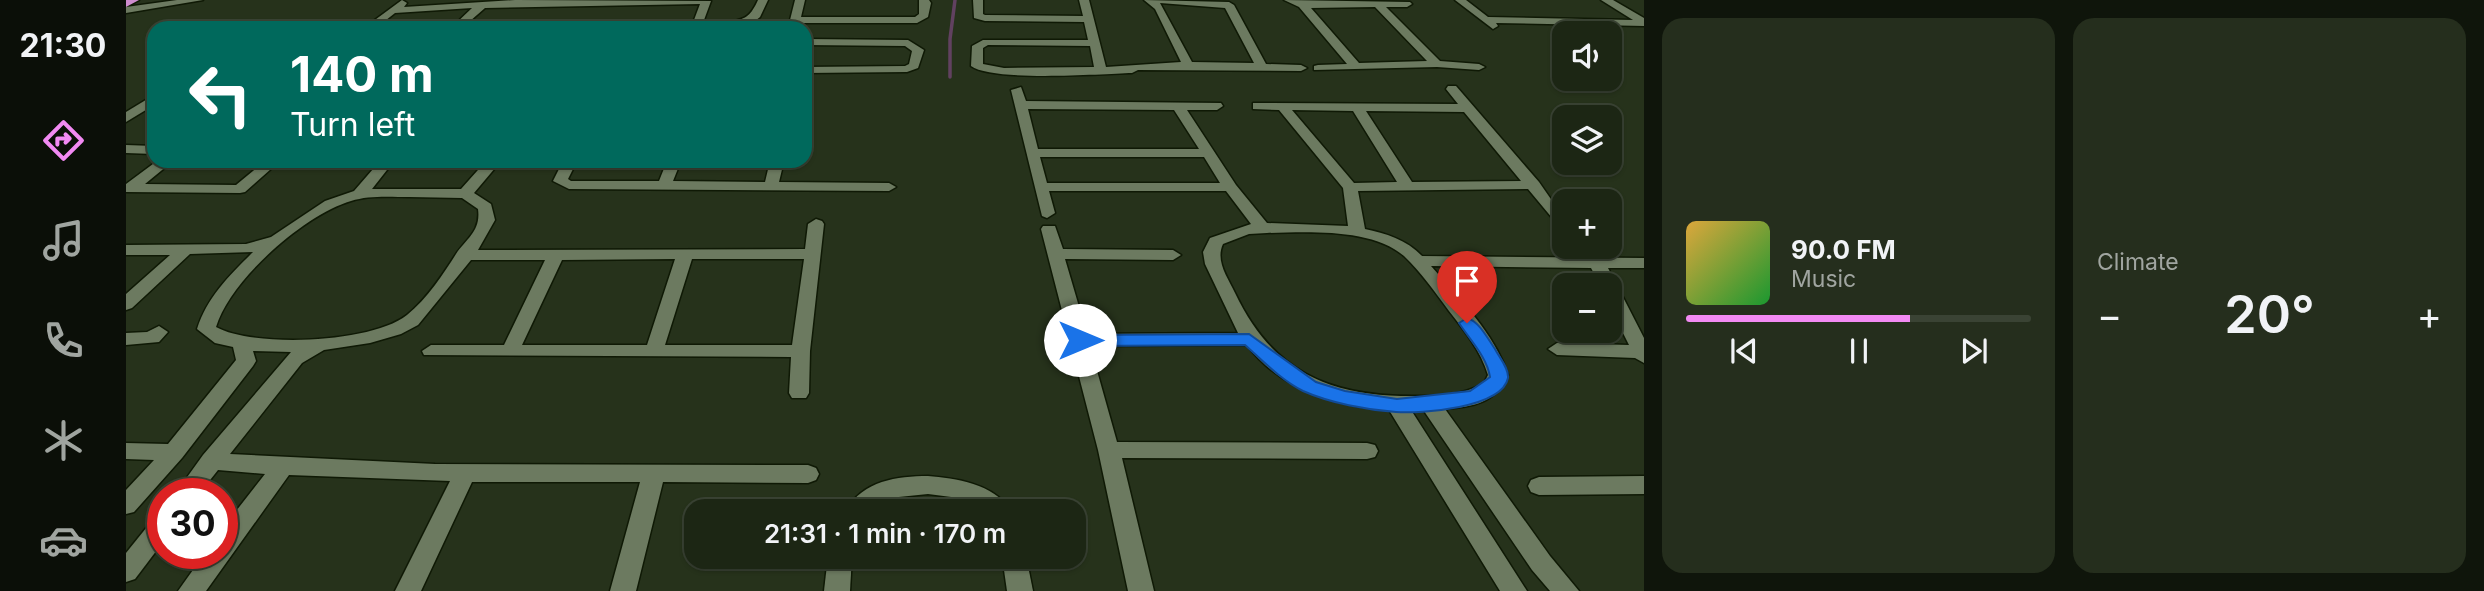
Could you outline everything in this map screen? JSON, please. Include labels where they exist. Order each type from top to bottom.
[{"type":"highway","points":[[126,4],[133,0]]},
{"type":"street","points":[[126,10],[198,0]]},
{"type":"street","points":[[380,21],[396,10],[404,0]]},
{"type":"street","points":[[396,10],[531,1],[706,0],[699,21]]},
{"type":"street","points":[[752,21],[763,0]]},
{"type":"street","points":[[798,21],[800,0]]},
{"type":"street","points":[[799,21],[807,0]]},
{"type":"street","points":[[812,24],[917,20],[924,15],[924,0]]},
{"type":"street","points":[[978,0],[978,16],[985,18],[1090,19]]},
{"type":"street","points":[[1154,0],[1188,65]]},
{"type":"street","points":[[1154,0],[1228,5],[1262,67]]},
{"type":"street","points":[[1289,0],[1303,5],[1407,4]]},
{"type":"street","points":[[1460,0],[1490,24],[1643,21]]},
{"type":"street","points":[[1606,0],[1643,21]]},
{"type":"street","points":[[1087,2],[1101,70]]},
{"type":"street","points":[[1377,4],[1437,64]]},
{"type":"street","points":[[464,21],[482,5]]},
{"type":"street","points":[[1303,5],[1355,66]]},
{"type":"street","points":[[812,42],[908,43],[918,51],[914,66],[907,69],[812,70]]},
{"type":"street","points":[[1095,43],[987,42],[977,46],[977,66],[991,70],[1101,70],[1188,65],[1301,68]]},
{"type":"street","points":[[1318,68],[1437,64],[1479,67]]},
{"type":"street","points":[[1452,89],[1552,208]]},
{"type":"street","points":[[1017,90],[1042,187],[1055,254],[1080,340],[1141,591]]},
{"type":"street","points":[[126,118],[147,105]]},
{"type":"street","points":[[1019,105],[1217,106]]},
{"type":"street","points":[[1178,106],[1230,187],[1262,228]]},
{"type":"street","points":[[1257,106],[1467,108]]},
{"type":"street","points":[[1282,106],[1350,187],[1357,230]]},
{"type":"street","points":[[1357,107],[1407,186]]},
{"type":"street","points":[[126,149],[147,150]]},
{"type":"street","points":[[1033,153],[1207,153]]},
{"type":"street","points":[[128,188],[156,168]]},
{"type":"street","points":[[128,188],[240,189],[265,168]]},
{"type":"street","points":[[359,195],[381,168]]},
{"type":"street","points":[[465,194],[488,168]]},
{"type":"street","points":[[566,168],[560,177],[562,184],[889,187]]},
{"type":"street","points":[[664,186],[671,168]]},
{"type":"street","points":[[771,187],[775,168]]},
{"type":"street","points":[[1350,187],[1534,185]]},
{"type":"street","points":[[1042,187],[1230,187]]},
{"type":"street","points":[[465,194],[486,207],[487,224],[447,283],[412,321],[361,339],[321,344],[242,345],[215,338],[206,329],[207,316],[255,259],[273,241],[321,208],[359,195],[465,194]]},
{"type":"street","points":[[799,393],[801,351],[816,224]]},
{"type":"street","points":[[1262,228],[1357,230],[1391,240],[1418,261],[1483,344],[1498,369],[1499,377],[1495,385],[1474,397],[1430,404],[1397,405],[1345,397],[1310,386],[1283,370],[1249,339],[1213,264],[1212,252],[1216,240],[1234,232],[1262,228]]},
{"type":"street","points":[[126,304],[182,252],[247,249],[273,241]]},
{"type":"street","points":[[126,250],[240,253],[255,259]]},
{"type":"street","points":[[510,351],[556,254]]},
{"type":"street","points":[[653,351],[685,254]]},
{"type":"street","points":[[464,255],[812,254]]},
{"type":"street","points":[[1055,254],[1173,255]]},
{"type":"street","points":[[1418,261],[1644,264]]},
{"type":"street","points":[[1597,263],[1602,273]]},
{"type":"street","points":[[1622,313],[1643,355]]},
{"type":"street","points":[[126,331],[159,333],[150,338],[126,339]]},
{"type":"street","points":[[1080,340],[1249,339]]},
{"type":"street","points":[[198,478],[295,358],[321,344]]},
{"type":"street","points":[[126,505],[174,452],[246,361],[242,345]]},
{"type":"street","points":[[1557,349],[1643,355]]},
{"type":"street","points":[[430,351],[801,351]]},
{"type":"street","points":[[1430,404],[1541,563],[1566,591]]},
{"type":"street","points":[[1397,405],[1514,591]]},
{"type":"street","points":[[1108,450],[1367,451]]},
{"type":"street","points":[[126,451],[174,452]]},
{"type":"street","points":[[211,461],[282,468],[808,474]]},
{"type":"street","points":[[238,527],[282,468]]},
{"type":"street","points":[[408,591],[467,472]]},
{"type":"street","points":[[623,591],[654,472]]},
{"type":"street","points":[[872,499],[882,491],[916,485],[961,490],[980,499]]},
{"type":"street","points":[[1539,486],[1644,485]]},
{"type":"street","points":[[126,571],[147,544]]},
{"type":"street","points":[[191,591],[207,569]]},
{"type":"street","points":[[837,591],[839,569]]},
{"type":"street","points":[[1016,569],[1020,591]]},
{"type":"waterway","points":[[950,77],[950,39],[955,0]]},
{"type":"route","points":[[1080,340],[1249,339],[1283,370],[1310,386],[1345,397],[1397,405],[1430,404],[1474,397],[1495,385],[1499,377],[1498,369],[1467,323]]}]
